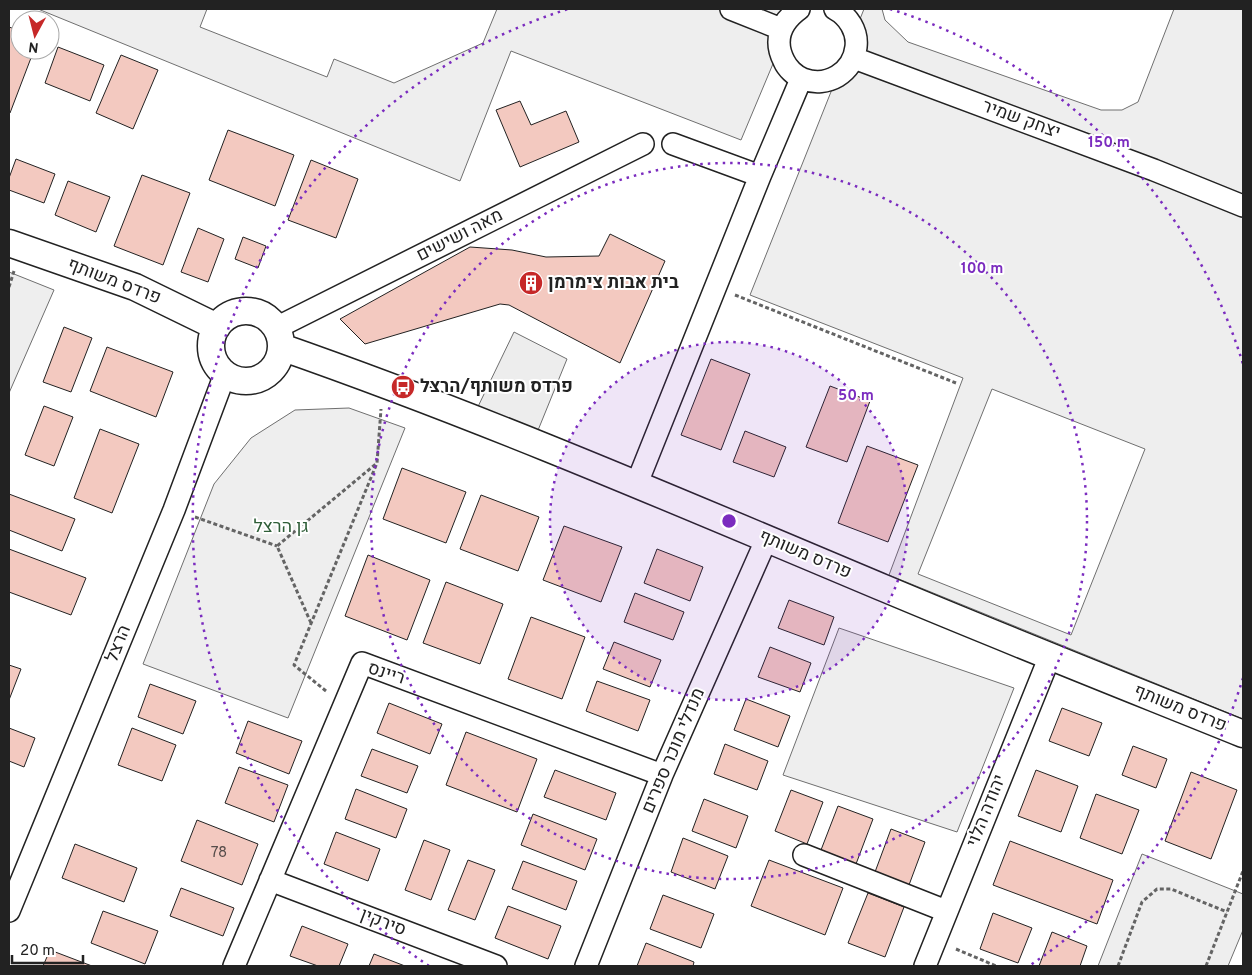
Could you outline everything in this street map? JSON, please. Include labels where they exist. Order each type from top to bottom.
[{"type":"street","points":[[731,9],[781,29]]},
{"type":"street","points":[[799,9],[789,16],[781,29],[778,38],[779,52],[787,68],[801,79],[817,82],[834,78],[844,72],[854,58],[857,45],[851,22],[842,12],[835,9]]},
{"type":"street","name":"יצחק שמיר","points":[[854,58],[1154,170],[1243,206]]},
{"type":"street","points":[[637,483],[760,176],[801,79]]},
{"type":"street","name":"מאה ושישים","points":[[279,338],[643,144]]},
{"type":"street","points":[[673,144],[760,176]]},
{"type":"street","name":"פרדס משותף","points":[[9,243],[135,287],[217,327]]},
{"type":"street","points":[[247,312],[261,315],[270,320],[279,338],[277,363],[266,376],[256,380],[235,380],[218,367],[213,357],[211,347],[212,336],[217,327],[232,314],[247,312]]},
{"type":"street","name":"פרדס משותף","points":[[279,338],[383,383],[637,483],[1050,656],[1243,734]]},
{"type":"street","name":"הרצל","points":[[9,911],[174,510],[225,374]]},
{"type":"street","name":"מנדלי מוכר ספרים","points":[[586,966],[662,776],[767,538]]},
{"type":"street","name":"יהודה הלוי","points":[[925,966],[1050,656]]},
{"type":"street","name":"ריינס","points":[[234,966],[362,663],[662,776]]},
{"type":"street","points":[[804,855],[946,912]]},
{"type":"street","name":"סירקין","points":[[270,880],[496,966]]},
{"type":"path","points":[[9,272],[13,274],[9,287]]},
{"type":"path","points":[[715,288],[956,383]]},
{"type":"path","points":[[343,706],[294,665],[377,463],[383,383]]},
{"type":"path","points":[[277,546],[377,463]]},
{"type":"path","points":[[174,510],[277,546],[311,623]]},
{"type":"path","points":[[1206,966],[1243,871]]},
{"type":"path","points":[[1118,966],[1142,902],[1157,889],[1170,889],[1227,912]]},
{"type":"path","points":[[935,940],[996,966]]},
{"type":"green space","points":[[38,9],[207,9],[200,27],[327,77],[334,59],[394,83],[483,43],[497,9],[796,9],[741,140],[511,51],[460,181],[60,18],[60,10]]},
{"type":"green space","points":[[864,9],[882,9],[885,20],[908,42],[1101,110],[1122,110],[1138,102],[1174,9],[1243,9],[1243,719],[889,575],[963,378],[750,295]],"holes":[[[992,389],[1145,449],[1071,635],[918,574]]]},
{"type":"green space","points":[[9,272],[54,290],[9,393]]},
{"type":"green space","name":"גן הרצל","points":[[349,408],[405,428],[288,718],[143,664],[214,484],[251,438],[295,410]]},
{"type":"green space","points":[[839,628],[1014,688],[957,832],[783,775]]},
{"type":"green space","points":[[1142,854],[1243,894],[1243,930],[1228,966],[1098,966]]},
{"type":"shaded area","points":[[514,332],[567,359],[532,445],[472,419]]},
{"type":"building","points":[[9,27],[10,60],[30,60],[9,112]]},
{"type":"building","points":[[60,48],[104,65],[90,101],[45,83],[53,60],[60,60]]},
{"type":"building","points":[[121,55],[158,70],[133,129],[96,113]]},
{"type":"building","points":[[520,101],[531,125],[566,111],[579,142],[520,167],[496,110]]},
{"type":"building","points":[[228,130],[294,155],[275,206],[209,180]]},
{"type":"building","points":[[16,159],[55,174],[44,203],[9,190],[9,178]]},
{"type":"building","points":[[311,160],[358,179],[336,238],[288,220]]},
{"type":"building","points":[[142,175],[190,193],[163,265],[114,246]]},
{"type":"building","points":[[68,181],[110,197],[96,232],[55,215]]},
{"type":"building","points":[[198,228],[224,239],[208,282],[181,272]]},
{"type":"building","name":"בית אבות צימרמן","points":[[610,234],[665,261],[620,363],[509,305],[500,304],[365,344],[340,319],[470,247],[512,250],[546,257],[599,256]]},
{"type":"building","points":[[243,237],[266,246],[258,268],[235,259]]},
{"type":"building","points":[[64,327],[92,338],[71,392],[43,382]]},
{"type":"building","points":[[107,347],[173,372],[156,417],[90,391]]},
{"type":"building","points":[[711,359],[750,374],[721,450],[681,435]]},
{"type":"building","points":[[830,386],[870,401],[847,462],[806,447]]},
{"type":"building","points":[[44,406],[73,417],[54,466],[25,455]]},
{"type":"building","points":[[100,429],[139,444],[112,513],[74,498]]},
{"type":"building","points":[[745,431],[786,447],[774,477],[733,462]]},
{"type":"building","points":[[867,446],[918,465],[888,542],[838,523]]},
{"type":"building","points":[[402,468],[466,492],[446,543],[383,519]]},
{"type":"building","points":[[9,494],[75,519],[62,551],[9,530]]},
{"type":"building","points":[[481,495],[539,517],[518,571],[460,549]]},
{"type":"building","points":[[564,526],[622,547],[601,602],[543,580]]},
{"type":"building","points":[[9,549],[86,578],[71,615],[9,592]]},
{"type":"building","points":[[657,549],[703,567],[690,601],[644,583]]},
{"type":"building","points":[[368,555],[430,580],[407,640],[345,616]]},
{"type":"building","points":[[446,582],[503,604],[480,664],[423,643]]},
{"type":"building","points":[[635,593],[684,612],[673,640],[624,622]]},
{"type":"building","points":[[789,600],[834,617],[824,645],[778,628]]},
{"type":"building","points":[[531,617],[585,637],[562,699],[508,679]]},
{"type":"building","points":[[614,642],[661,660],[650,687],[603,669]]},
{"type":"building","points":[[770,647],[811,663],[800,692],[758,677]]},
{"type":"building","points":[[9,665],[21,669],[9,700]]},
{"type":"building","points":[[597,681],[650,700],[638,731],[586,711]]},
{"type":"building","points":[[150,684],[196,701],[183,734],[138,717]]},
{"type":"building","points":[[746,699],[790,716],[778,747],[734,730]]},
{"type":"building","points":[[389,703],[442,724],[430,754],[377,733]]},
{"type":"building","points":[[1062,708],[1102,723],[1089,756],[1049,741]]},
{"type":"building","points":[[248,721],[302,741],[289,774],[236,753]]},
{"type":"building","points":[[9,728],[35,738],[24,767],[9,761]]},
{"type":"building","points":[[132,728],[176,745],[162,781],[118,765]]},
{"type":"building","points":[[466,732],[537,759],[517,812],[446,785]]},
{"type":"building","points":[[725,744],[768,761],[757,790],[714,774]]},
{"type":"building","points":[[1133,746],[1167,759],[1156,788],[1122,775]]},
{"type":"building","points":[[372,749],[418,766],[407,793],[361,776]]},
{"type":"building","points":[[239,767],[288,785],[274,822],[225,803]]},
{"type":"building","points":[[555,770],[616,793],[606,820],[544,797]]},
{"type":"building","points":[[1036,770],[1078,786],[1061,832],[1018,816]]},
{"type":"building","points":[[1191,772],[1237,790],[1211,859],[1165,841]]},
{"type":"building","points":[[356,789],[407,809],[396,838],[345,819]]},
{"type":"building","points":[[791,790],[823,802],[807,844],[775,831]]},
{"type":"building","points":[[1096,794],[1139,810],[1122,854],[1080,838]]},
{"type":"building","points":[[704,799],[748,816],[736,848],[692,831]]},
{"type":"building","points":[[838,806],[873,819],[856,864],[821,850]]},
{"type":"building","points":[[533,814],[597,839],[585,870],[521,845]]},
{"type":"building","points":[[197,820],[258,844],[242,885],[181,861]]},
{"type":"building","points":[[891,829],[925,842],[909,885],[875,872]]},
{"type":"building","points":[[336,832],[380,849],[368,881],[324,864]]},
{"type":"building","points":[[683,838],[728,856],[715,889],[671,872]]},
{"type":"building","points":[[424,840],[450,850],[431,900],[405,890]]},
{"type":"building","points":[[1010,841],[1113,880],[1097,924],[993,885]]},
{"type":"building","points":[[75,844],[137,868],[124,902],[62,878]]},
{"type":"building","points":[[468,860],[495,870],[475,920],[448,910]]},
{"type":"building","points":[[769,860],[843,888],[825,935],[751,906]]},
{"type":"building","points":[[523,861],[577,881],[566,910],[512,889]]},
{"type":"building","points":[[181,888],[234,908],[223,936],[170,916]]},
{"type":"building","points":[[868,893],[904,907],[885,957],[848,943]]},
{"type":"building","points":[[663,895],[714,914],[701,948],[650,929]]},
{"type":"building","points":[[508,906],[561,926],[548,959],[495,938]]},
{"type":"building","points":[[103,911],[158,931],[145,964],[91,943]]},
{"type":"building","points":[[993,913],[1032,928],[1018,963],[980,949]]},
{"type":"building","points":[[302,926],[348,944],[339,966],[318,966],[290,956]]},
{"type":"building","points":[[1052,932],[1087,946],[1080,966],[1039,966]]},
{"type":"building","points":[[646,943],[694,962],[693,966],[637,966]]},
{"type":"building","points":[[50,950],[92,966],[43,966]]},
{"type":"building","points":[[374,954],[405,966],[369,966]]},
{"type":"place","name":"בית אבות צימרמן","points":[[531,283]]},
{"type":"place","name":"פרדס משותף/הרצל","points":[[403,387]]}]
